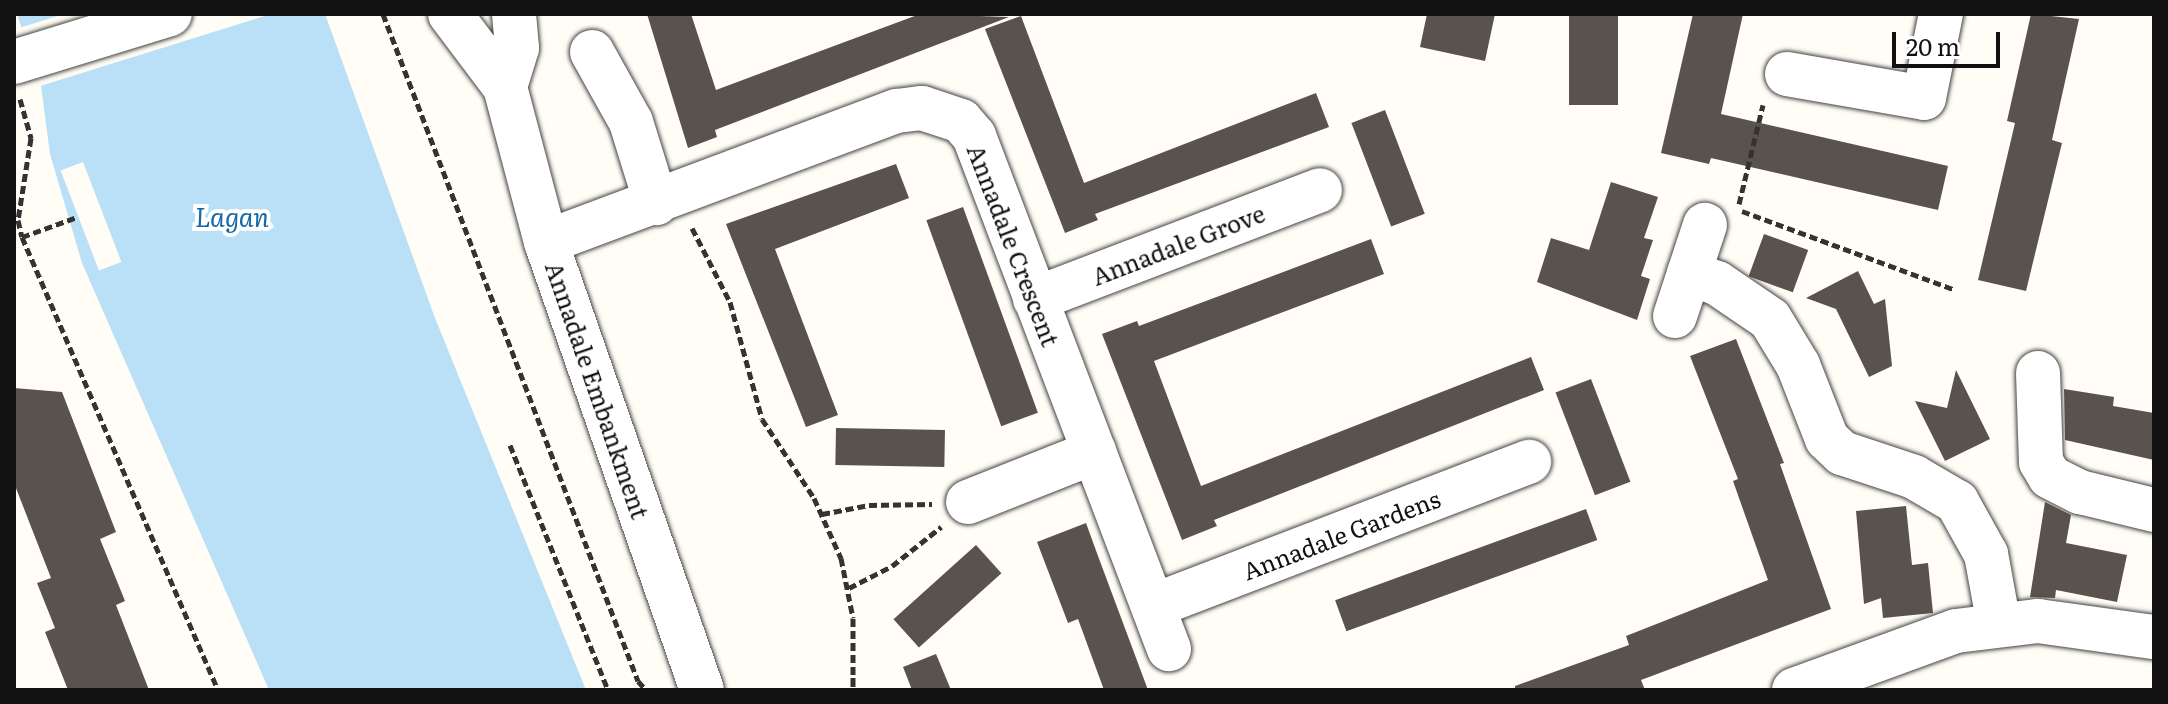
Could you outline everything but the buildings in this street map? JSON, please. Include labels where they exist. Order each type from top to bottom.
[{"type":"street","points":[[16,77],[170,14]]},
{"type":"street","name":"Annadale Embankment","points":[[450,14],[505,87],[546,242],[702,690]]},
{"type":"street","points":[[505,87],[517,48],[514,14]]},
{"type":"street","points":[[1787,74],[1924,98],[1941,14]]},
{"type":"street","points":[[592,52],[631,122],[664,200]]},
{"type":"street","name":"Annadale Crescent","points":[[546,242],[897,111],[946,112],[974,136],[1169,649]]},
{"type":"street","name":"Annadale Grove","points":[[1035,299],[1320,190]]},
{"type":"street","points":[[1675,316],[1705,225]]},
{"type":"street","points":[[1689,273],[1717,283],[1770,319],[1798,365],[1827,439],[1842,453],[1914,477],[1957,502],[1986,554],[1999,625]]},
{"type":"street","points":[[2038,373],[2041,462],[2050,477],[2080,492],[2154,510]]},
{"type":"street","points":[[968,502],[1094,452]]},
{"type":"street","name":"Annadale Gardens","points":[[1153,606],[1529,462]]},
{"type":"street","points":[[1794,690],[1919,643],[1999,625],[2077,623],[2154,637]]},
{"type":"path","points":[[383,14],[638,681],[646,690]]},
{"type":"path","points":[[1787,74],[1770,73],[1738,210],[1955,290]]},
{"type":"path","points":[[16,77],[31,138],[16,217],[22,237],[218,690]]},
{"type":"path","points":[[664,200],[722,280],[741,331],[762,419],[822,514],[849,588],[853,690]]},
{"type":"path","points":[[22,237],[77,217]]},
{"type":"path","points":[[510,445],[608,690]]},
{"type":"path","points":[[822,514],[869,505],[968,502]]},
{"type":"path","points":[[849,588],[920,546],[968,502]]},
{"type":"water","name":"Lagan","points":[[17,14],[325,14],[435,318],[586,690],[269,690],[82,263],[50,154],[41,86]]},
{"type":"pier","points":[[64,14],[271,14],[37,87],[19,28]]},
{"type":"pier","points":[[83,162],[121,262],[99,270],[61,171]]}]
